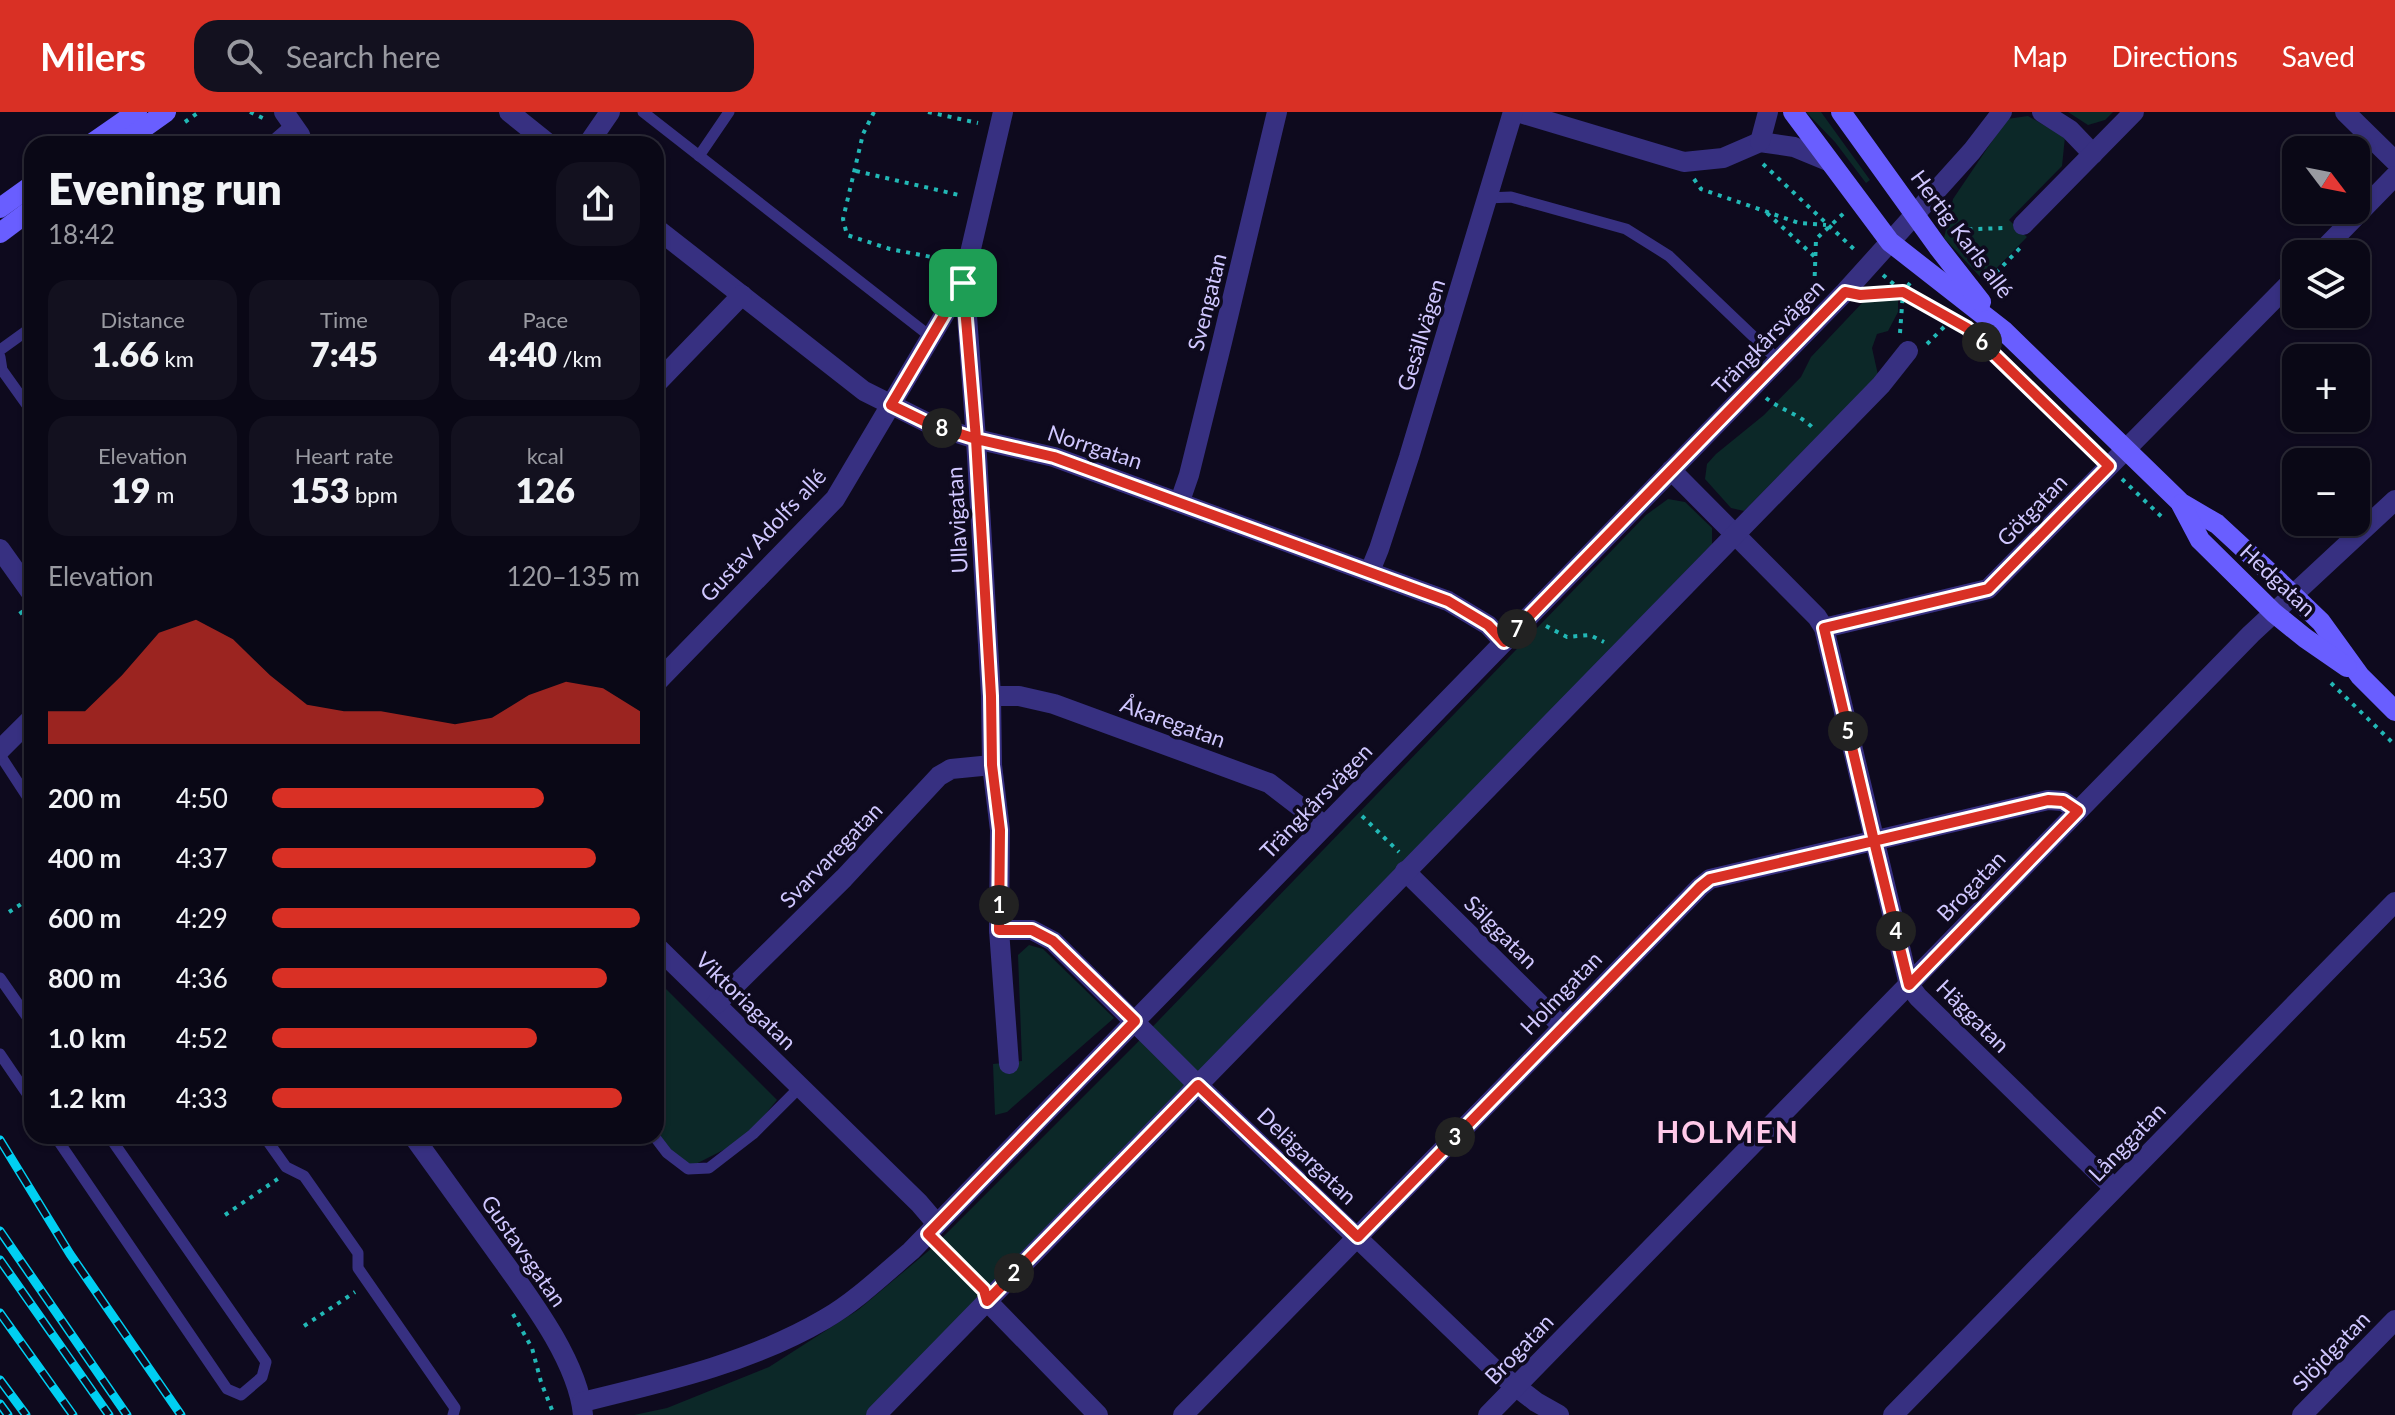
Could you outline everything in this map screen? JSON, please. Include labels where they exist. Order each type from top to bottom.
[{"type":"main road","points":[[102,136],[137,112]]},
{"type":"main road","points":[[132,136],[166,112]]},
{"type":"main road","name":"Hertig Karls allé","points":[[1793,112],[1890,242],[2004,331]]},
{"type":"main road","name":"Hertig Karls allé","points":[[1841,112],[1938,247],[2004,331]]},
{"type":"main road","points":[[0,208],[24,191]]},
{"type":"main road","points":[[0,233],[24,215]]},
{"type":"main road","name":"Hedgatan","points":[[2004,331],[2181,503],[2217,524],[2321,622],[2360,676],[2395,711]]},
{"type":"main road","name":"Hedgatan","points":[[2181,503],[2200,540],[2274,613],[2360,676]]},
{"type":"street","points":[[509,112],[539,136]]},
{"type":"street","points":[[594,136],[610,112]]},
{"type":"street","name":"Ullavigatan","points":[[1003,112],[963,283],[976,439],[992,765],[1000,830],[999,930],[1009,1064]]},
{"type":"street","name":"Svengatan","points":[[1180,501],[1215,372],[1277,112]]},
{"type":"street","points":[[1515,112],[1684,162],[1794,147],[1828,161]]},
{"type":"street","name":"Gesällvägen","points":[[1370,571],[1409,457],[1515,112]]},
{"type":"street","points":[[1756,151],[1768,112]]},
{"type":"street","name":"Trängkårsvägen","points":[[582,1408],[718,1367],[826,1319],[933,1229],[1845,292],[1972,151],[2002,112]]},
{"type":"street","points":[[2042,112],[2070,130],[2093,154]]},
{"type":"street","points":[[2023,225],[2134,112]]},
{"type":"street","points":[[2345,112],[2395,161]]},
{"type":"street","points":[[288,118],[298,136]]},
{"type":"street","points":[[2333,240],[2395,176]]},
{"type":"street","name":"Norrgatan","points":[[664,234],[864,391],[932,425],[1054,457],[1370,571],[1448,601],[1488,625],[1504,642]]},
{"type":"street","name":"Gustav Adolfs allé","points":[[664,675],[835,499],[963,283]]},
{"type":"street","name":"Götgatan","points":[[1824,628],[1988,589],[2282,291]]},
{"type":"street","points":[[664,376],[742,295]]},
{"type":"street","points":[[876,1415],[1881,385],[1908,351]]},
{"type":"street","name":"Häggatan","points":[[1671,470],[1817,617],[1824,628],[1909,985],[2114,1188]]},
{"type":"street","name":"Brogatan","points":[[1488,1415],[2251,634],[2395,500]]},
{"type":"street","points":[[0,549],[24,583]]},
{"type":"street","name":"Åkaregatan","points":[[991,696],[1019,696],[1054,704],[1269,783],[1325,826]]},
{"type":"street","points":[[0,752],[24,726]]},
{"type":"street","name":"Svarvaregatan","points":[[716,1004],[844,878],[939,776],[951,769],[992,765]]},
{"type":"street","name":"Holmgatan","points":[[1183,1415],[1562,1026],[1710,879],[2048,800],[2063,801],[2078,811]]},
{"type":"street","name":"Sälggatan","points":[[1409,868],[1562,1026]]},
{"type":"street","name":"Långgatan","points":[[1893,1415],[2395,902]]},
{"type":"street","points":[[999,930],[1032,930],[1053,941],[1135,1021]]},
{"type":"street","name":"Viktoriagatan","points":[[664,955],[919,1203],[933,1229]]},
{"type":"street","name":"Delägargatan","points":[[1135,1021],[1515,1388],[1559,1415]]},
{"type":"street","name":"Gustavsgatan","points":[[419,1144],[537,1309],[559,1348],[582,1408]]},
{"type":"street","points":[[987,1301],[1098,1415]]},
{"type":"street","name":"Slöjdgatan","points":[[2302,1415],[2395,1320]]},
{"type":"lane","points":[[643,112],[931,337]]},
{"type":"lane","points":[[699,156],[729,112]]},
{"type":"lane","points":[[275,136],[288,118]]},
{"type":"lane","points":[[1487,198],[1511,197],[1626,229],[1669,256],[1778,360]]},
{"type":"lane","points":[[0,350],[24,333]]},
{"type":"lane","points":[[0,357],[2,370],[24,401]]},
{"type":"lane","points":[[0,752],[24,791]]},
{"type":"lane","points":[[0,978],[24,1012]]},
{"type":"lane","points":[[0,1054],[24,1089]]},
{"type":"lane","points":[[660,1144],[688,1169],[709,1168],[753,1134],[800,1087]]},
{"type":"lane","points":[[60,1144],[227,1389],[241,1395],[262,1377],[266,1362],[115,1144]]},
{"type":"lane","points":[[270,1144],[286,1167],[304,1176],[358,1253],[358,1268],[455,1408],[453,1415]]},
{"type":"path","points":[[874,112],[863,134],[843,219],[847,235],[890,249],[947,260]]},
{"type":"path","points":[[928,112],[978,123]]},
{"type":"path","points":[[1756,151],[1851,247]]},
{"type":"path","points":[[1684,162],[1701,189],[1799,223],[1828,226]]},
{"type":"path","points":[[855,170],[959,195]]},
{"type":"path","points":[[1765,211],[1815,257]]},
{"type":"path","points":[[1944,240],[1952,230],[2023,225],[2026,242],[1988,282]]},
{"type":"path","points":[[1810,327],[1816,239],[1828,226]]},
{"type":"path","points":[[1884,277],[1903,292],[1959,323]]},
{"type":"path","points":[[1912,280],[1903,292],[1899,335],[1908,351],[1927,344],[1952,319]]},
{"type":"path","points":[[1845,292],[1860,295],[1903,292]]},
{"type":"path","points":[[1978,339],[2109,466]]},
{"type":"path","points":[[1752,387],[1779,408],[1803,418],[1826,440]]},
{"type":"path","points":[[1529,616],[1567,637],[1590,635],[1621,651]]},
{"type":"path","points":[[1348,803],[1409,868]]},
{"type":"path","points":[[9,912],[24,902]]},
{"type":"path","points":[[225,1215],[290,1169]]},
{"type":"path","points":[[933,1229],[984,1290],[987,1301]]},
{"type":"path","points":[[304,1326],[369,1283]]},
{"type":"path","points":[[532,1348],[554,1415]]},
{"type":"green space","points":[[1806,112],[1821,112],[1870,180],[1866,183],[1835,142]]},
{"type":"green space","points":[[2068,112],[2113,112],[2105,120],[2088,125]]},
{"type":"green space","points":[[2028,116],[2065,137],[2062,166],[2009,220],[2027,237],[1984,281],[1944,238],[1953,199],[2007,119]]},
{"type":"green space","points":[[1898,297],[1898,312],[1888,331],[1877,334],[1872,348],[1878,375],[1744,511],[1731,508],[1705,479],[1707,464],[1764,415],[1801,377],[1811,357],[1863,302]]},
{"type":"green space","points":[[1668,499],[1685,502],[1712,528],[1712,544],[870,1415],[634,1415],[667,1408],[769,1367],[858,1310],[932,1248],[1134,1046],[1646,515]]},
{"type":"green space","points":[[1029,945],[1043,949],[1114,1018],[1007,1112],[995,1115],[993,1064],[1022,1061],[1018,955]]},
{"type":"green space","points":[[664,987],[777,1100],[745,1139],[684,1170],[664,1144]]},
{"type":"railway","points":[[0,1140],[70,1254],[181,1415]]},
{"type":"railway","points":[[0,1231],[127,1415]]},
{"type":"railway","points":[[0,1260],[109,1415]]},
{"type":"railway","points":[[0,1313],[73,1415]]},
{"type":"railway","points":[[0,1380],[26,1415]]},
{"type":"railway","points":[[0,1404],[8,1415]]},
{"type":"district","name":"HOLMEN","points":[[1728,1133]]},
{"type":"route","points":[[963,283],[891,405],[932,425],[976,439],[1054,457],[1180,501],[1448,601],[1488,625],[1504,642],[1845,292],[1860,295],[1903,292],[1967,328],[2109,466],[1988,589],[1824,628],[1874,841],[2048,800],[2063,801],[2078,811],[1909,985],[1874,841],[1710,879],[1562,1026],[1358,1237],[1198,1085],[987,1301],[984,1290],[928,1234],[1135,1021],[1053,941],[1032,930],[999,930],[1000,830],[992,765],[976,439],[963,283]]}]
